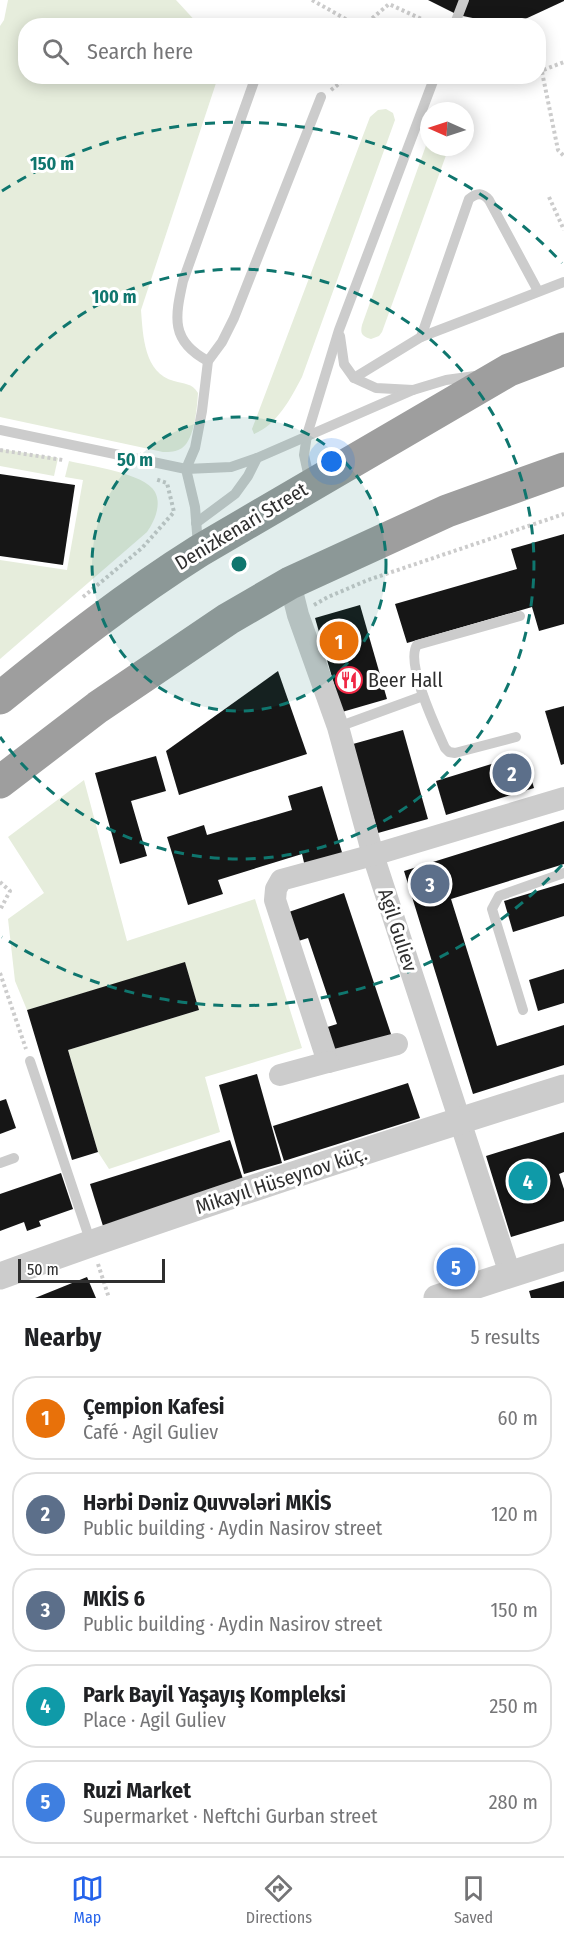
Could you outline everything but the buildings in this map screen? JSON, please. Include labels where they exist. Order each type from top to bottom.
[{"type":"highway","name":"Denizkenari Street","points":[[0,698],[171,568],[197,537],[311,484],[509,370],[564,349]]},
{"type":"highway","points":[[0,782],[98,707],[228,619],[290,584],[447,512],[564,469]]},
{"type":"street","name":"Agil Guliev","points":[[290,584],[298,615],[338,727],[373,855],[510,1274]]},
{"type":"street","points":[[327,1062],[275,900],[276,889],[281,880],[564,798]]},
{"type":"street","points":[[280,1075],[397,1044]]},
{"type":"street","name":"Mikayıl Hüseynov küç.","points":[[0,1276],[460,1120],[564,1088]]},
{"type":"street","points":[[437,1298],[564,1257]]},
{"type":"lane","points":[[457,18],[464,0]]},
{"type":"lane","points":[[208,361],[193,353],[177,327],[176,312],[183,281],[253,84]]},
{"type":"lane","points":[[311,484],[304,455],[307,435],[339,330],[432,84]]},
{"type":"lane","points":[[197,537],[195,507],[186,469],[195,448],[208,361],[222,342],[234,318],[321,97]]},
{"type":"lane","points":[[421,337],[470,199],[478,194],[484,195],[489,200],[538,291]]},
{"type":"lane","points":[[354,378],[421,337],[564,282]]},
{"type":"lane","points":[[339,330],[344,364],[354,378],[376,388],[413,390]]},
{"type":"lane","points":[[0,430],[186,469],[231,467],[257,458],[413,390],[447,380],[509,370]]},
{"type":"lane","points":[[197,537],[235,494],[257,458]]},
{"type":"lane","points":[[516,737],[455,753],[449,752],[445,748],[423,696],[413,657],[417,645],[520,616]]},
{"type":"lane","points":[[338,727],[423,696]]},
{"type":"lane","points":[[523,1010],[492,909],[500,896],[564,873]]},
{"type":"lane","points":[[30,1061],[91,1244]]},
{"type":"lane","points":[[0,1163],[14,1158]]},
{"type":"path","points":[[312,0],[344,18]]},
{"type":"path","points":[[372,18],[388,4],[419,18]]},
{"type":"path","points":[[546,70],[564,62]]},
{"type":"path","points":[[321,97],[338,84]]},
{"type":"path","points":[[543,84],[558,150],[564,156]]},
{"type":"path","points":[[549,197],[564,230]]},
{"type":"path","points":[[0,450],[69,461]]},
{"type":"path","points":[[81,599],[142,548],[174,512],[167,483],[148,476]]},
{"type":"path","points":[[298,615],[328,597],[368,580],[564,514]]},
{"type":"path","points":[[0,882],[10,891],[0,910]]},
{"type":"path","points":[[0,973],[30,1061]]},
{"type":"path","points":[[91,1244],[109,1298]]},
{"type":"green space","points":[[8,0],[176,0],[193,18],[18,18],[18,84],[216,84],[141,310],[144,342],[156,370],[164,377],[190,386],[198,393],[193,430],[182,448],[163,452],[0,417],[0,26],[4,20]]},
{"type":"green space","points":[[386,109],[393,113],[395,120],[302,377],[276,418],[254,434],[252,429],[370,117],[378,110]]},
{"type":"green space","points":[[422,156],[446,156],[382,332],[371,339],[362,334],[362,325]]},
{"type":"green space","points":[[0,449],[58,458],[54,476],[0,466]]},
{"type":"green space","points":[[69,461],[129,475],[149,485],[155,492],[158,502],[154,518],[147,532],[0,659],[0,560],[67,570],[83,480],[65,477]]},
{"type":"green space","points":[[84,780],[127,941],[255,899],[302,1048],[205,1077],[220,1132],[109,1169],[98,1152],[68,1050],[199,1010],[185,963],[27,1010],[15,981],[8,919],[44,893],[8,837]]},
{"type":"place","name":"Çempion Kafesi","points":[[339,641]]},
{"type":"place","name":"Beer Hall","points":[[349,680]]},
{"type":"place","name":"Hərbi Dəniz Quvvələri MKİS","points":[[512,773]]},
{"type":"place","name":"MKİS 6","points":[[430,884]]},
{"type":"place","name":"Park Bayil Yaşayış Kompleksi","points":[[528,1181]]},
{"type":"place","name":"Ruzi Market","points":[[456,1267]]}]
